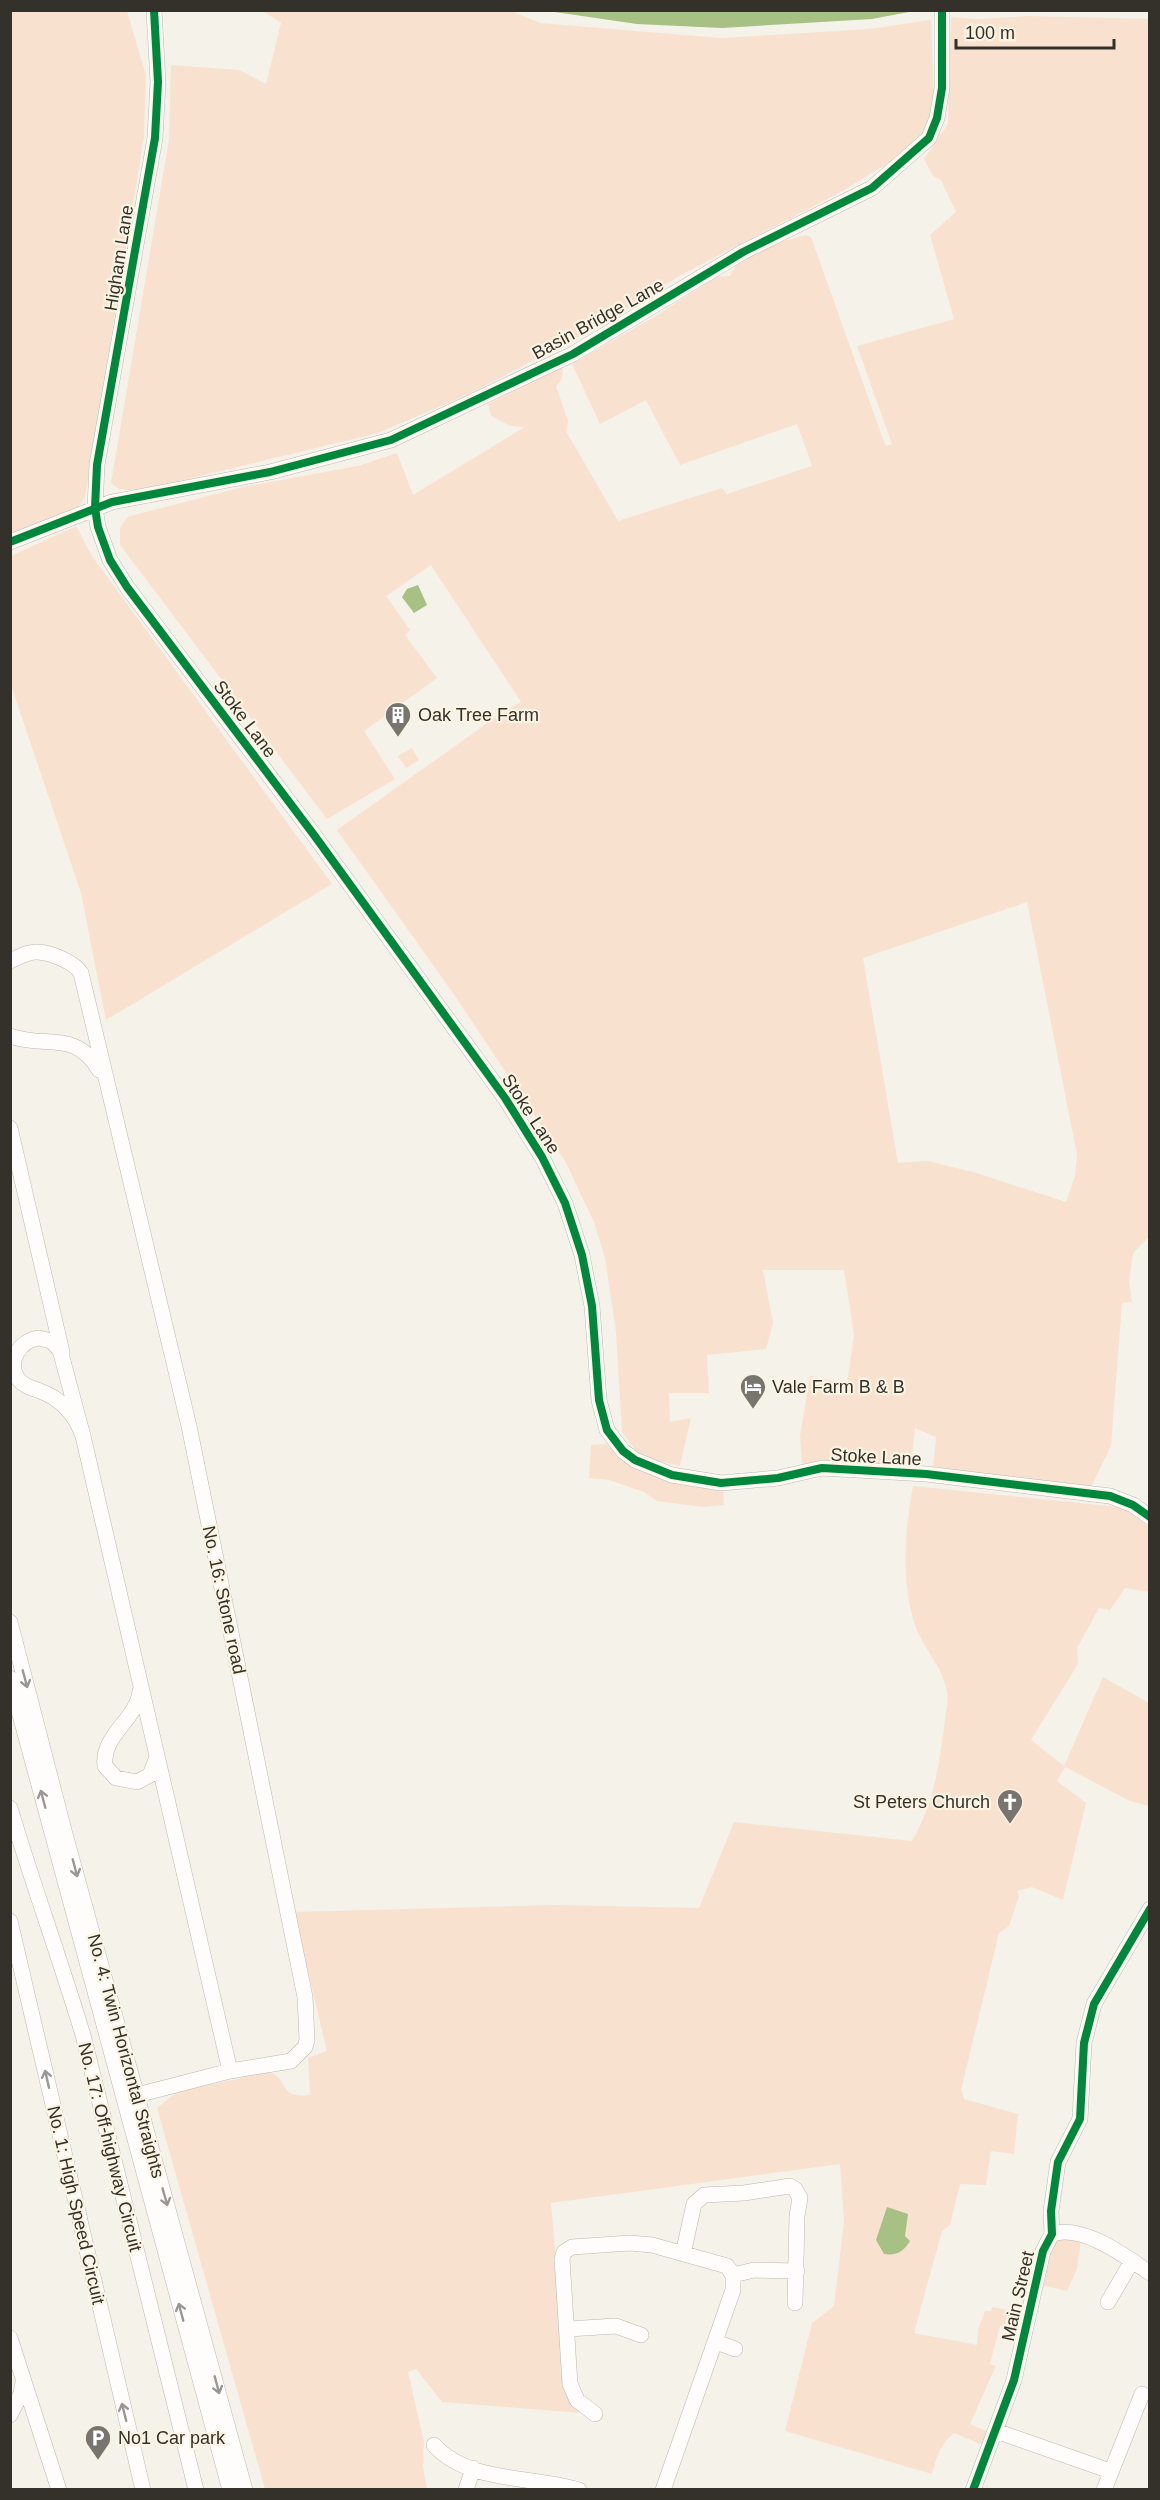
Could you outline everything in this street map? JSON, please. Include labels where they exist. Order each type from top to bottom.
[{"type":"street","name":"Higham Lane","points":[[95,508],[97,465],[155,138],[158,82],[154,11]]},
{"type":"street","name":"Basin Bridge Lane","points":[[10,542],[112,502],[270,472],[391,440],[573,354],[743,252],[872,188],[929,138],[937,118],[942,88],[942,11]]},
{"type":"street","name":"Stoke Lane","points":[[95,508],[101,540],[127,588],[314,835],[504,1098],[542,1157],[565,1203],[582,1255],[592,1306],[599,1400],[607,1430],[623,1451],[635,1460],[672,1474],[721,1483],[778,1478],[822,1468],[926,1474],[1110,1496],[1133,1505],[1149,1517]]},
{"type":"street","name":"No. 16: Stone road","points":[[10,961],[27,953],[38,952],[76,966],[81,974],[103,1077],[189,1426],[305,1996],[308,2033],[300,2053],[291,2061],[230,2071],[137,2095]]},
{"type":"street","name":"No. 16: Stone road","points":[[10,1036],[33,1042],[48,1040],[72,1044],[94,1061],[103,1077]]},
{"type":"street","points":[[10,1128],[230,2071]]},
{"type":"street","points":[[64,1361],[55,1343],[44,1338],[33,1338],[25,1342],[18,1350],[14,1369],[22,1383],[49,1395],[66,1406],[78,1420],[83,1436]]},
{"type":"street","name":"No. 4: Twin Horizontal Straights","points":[[10,1622],[245,2490]]},
{"type":"street","points":[[135,1661],[138,1699],[132,1714],[108,1746],[105,1766],[116,1778],[137,1782],[150,1775],[157,1757]]},
{"type":"street","name":"No. 4: Twin Horizontal Straights","points":[[10,1678],[230,2490]]},
{"type":"street","name":"No. 17: Off-highway Circuit","points":[[10,1808],[27,1870],[63,1967],[83,2035],[196,2490]]},
{"type":"street","name":"Main Street","points":[[973,2490],[1014,2380],[1041,2259],[1052,2234],[1051,2211],[1058,2162],[1080,2119],[1082,2062],[1091,2014],[1106,1981],[1149,1910]]},
{"type":"street","name":"No. 1: High Speed Circuit","points":[[10,1921],[143,2490]]},
{"type":"street","points":[[683,2254],[697,2199],[704,2195],[744,2193],[790,2186],[800,2198],[797,2216],[795,2303]]},
{"type":"street","points":[[1052,2234],[1064,2232],[1086,2237],[1132,2260],[1149,2273]]},
{"type":"street","points":[[595,2414],[577,2400],[570,2384],[562,2259],[564,2252],[572,2247],[630,2243],[652,2245],[727,2266],[733,2275],[733,2290],[663,2490]]},
{"type":"street","points":[[1108,2302],[1132,2260]]},
{"type":"street","points":[[733,2275],[754,2270],[797,2271]]},
{"type":"street","points":[[568,2330],[616,2326],[641,2335]]},
{"type":"street","points":[[10,2338],[23,2381],[21,2394],[10,2415]]},
{"type":"street","points":[[716,2342],[735,2349]]},
{"type":"street","points":[[18,2365],[59,2490]]},
{"type":"street","points":[[1104,2490],[1140,2393]]},
{"type":"street","points":[[996,2431],[1110,2471]]},
{"type":"street","points":[[434,2445],[447,2456],[473,2468],[579,2490]]},
{"type":"street","points":[[466,2490],[473,2468]]},
{"type":"shaded area","points":[[11,11],[127,11],[146,75],[144,137],[85,497],[77,509],[11,537]]},
{"type":"shaded area","points":[[263,11],[511,11],[540,23],[721,38],[869,29],[931,20],[934,104],[924,133],[890,162],[837,194],[681,275],[601,325],[469,394],[378,433],[138,491],[119,489],[111,483],[169,140],[171,65],[239,70],[266,84],[281,23]]},
{"type":"shaded area","points":[[548,11],[914,11],[872,19],[722,28],[637,24]]},
{"type":"shaded area","points":[[1030,16],[1149,19],[1150,1236],[1133,1253],[1129,1281],[1132,1302],[1122,1303],[1111,1446],[1090,1489],[933,1469],[936,1437],[915,1428],[911,1466],[905,1469],[802,1465],[800,1436],[810,1376],[847,1383],[854,1335],[844,1270],[763,1270],[773,1323],[766,1349],[707,1355],[709,1393],[669,1393],[670,1422],[691,1418],[680,1466],[640,1456],[622,1432],[616,1332],[605,1258],[594,1222],[565,1161],[453,993],[337,830],[503,712],[521,702],[431,565],[386,596],[410,630],[405,635],[437,678],[364,731],[395,779],[327,819],[120,545],[120,528],[127,517],[243,487],[358,466],[397,453],[413,495],[525,427],[510,426],[491,416],[488,404],[555,369],[563,369],[562,379],[556,386],[568,421],[566,431],[618,521],[722,488],[727,494],[812,466],[797,424],[680,465],[646,400],[600,424],[572,364],[659,314],[716,277],[730,276],[735,267],[752,253],[773,244],[806,235],[811,237],[883,439],[886,446],[892,444],[857,346],[954,319],[930,235],[956,212],[941,180],[933,176],[924,159],[948,124],[951,17],[977,19]],"holes":[[[1027,902],[1077,1154],[1075,1176],[1066,1202],[973,1172],[927,1161],[898,1163],[863,958]]]},
{"type":"shaded area","points":[[76,526],[92,556],[332,884],[106,1020],[81,893],[11,685],[11,556]]},
{"type":"shaded area","points":[[418,585],[427,605],[414,613],[402,597],[407,589]]},
{"type":"shaded area","points":[[412,748],[419,760],[406,768],[398,756]]},
{"type":"shaded area","points":[[606,1444],[638,1467],[723,1488],[724,1505],[703,1507],[657,1501],[644,1492],[609,1480],[589,1478],[591,1445]]},
{"type":"shaded area","points":[[913,1486],[1119,1507],[1133,1514],[1149,1527],[1149,1592],[1125,1588],[1110,1610],[1099,1608],[1077,1648],[1078,1664],[1031,1740],[1064,1766],[1103,1677],[1149,1703],[1149,1806],[1130,1801],[1065,1767],[1057,1781],[1086,1803],[1063,1900],[1032,1887],[1017,1891],[1019,1896],[1009,1926],[999,1933],[961,2090],[964,2099],[1018,2114],[1014,2154],[991,2151],[986,2185],[960,2184],[950,2225],[942,2231],[914,2333],[977,2345],[978,2329],[985,2311],[991,2311],[992,2307],[1007,2310],[1005,2326],[1000,2326],[990,2364],[996,2366],[970,2424],[988,2432],[983,2445],[954,2433],[942,2446],[932,2474],[785,2431],[812,2323],[834,2306],[844,2221],[840,2164],[551,2203],[567,2383],[595,2414],[442,2402],[416,2369],[408,2372],[424,2442],[423,2467],[427,2489],[265,2489],[157,2108],[177,2092],[269,2072],[280,2079],[288,2091],[293,2094],[310,2095],[308,2058],[327,2051],[294,1912],[554,1905],[699,1908],[734,1822],[912,1841],[926,1812],[935,1782],[948,1698],[941,1673],[917,1631],[907,1589],[908,1519]]},
{"type":"shaded area","points":[[887,2207],[908,2214],[905,2236],[910,2241],[903,2250],[893,2254],[884,2254],[876,2240]]},
{"type":"shaded area","points":[[1054,2238],[1081,2240],[1077,2269],[1067,2291],[1041,2285]]},
{"type":"cycle path","points":[[154,10],[158,82],[155,138],[97,465],[95,508],[98,527],[110,560],[127,587],[314,835],[505,1098],[542,1157],[565,1203],[582,1255],[592,1306],[599,1400],[607,1430],[623,1451],[635,1460],[672,1475],[721,1483],[778,1478],[822,1468],[926,1474],[1110,1496],[1133,1505],[1150,1517]]},
{"type":"cycle path","points":[[10,542],[112,502],[270,472],[391,440],[573,354],[743,252],[872,188],[929,138],[937,118],[942,88],[942,10]]},
{"type":"cycle path","points":[[973,2490],[1014,2380],[1043,2251],[1052,2234],[1051,2211],[1058,2162],[1080,2119],[1084,2043],[1094,2004],[1150,1909]]},
{"type":"place","name":"Oak Tree Farm","points":[[398,738]]},
{"type":"place","name":"Vale Farm B & B","points":[[753,1410]]},
{"type":"place","name":"St Peters Church","points":[[1010,1825]]},
{"type":"place","name":"No1 Car park","points":[[98,2461]]}]
